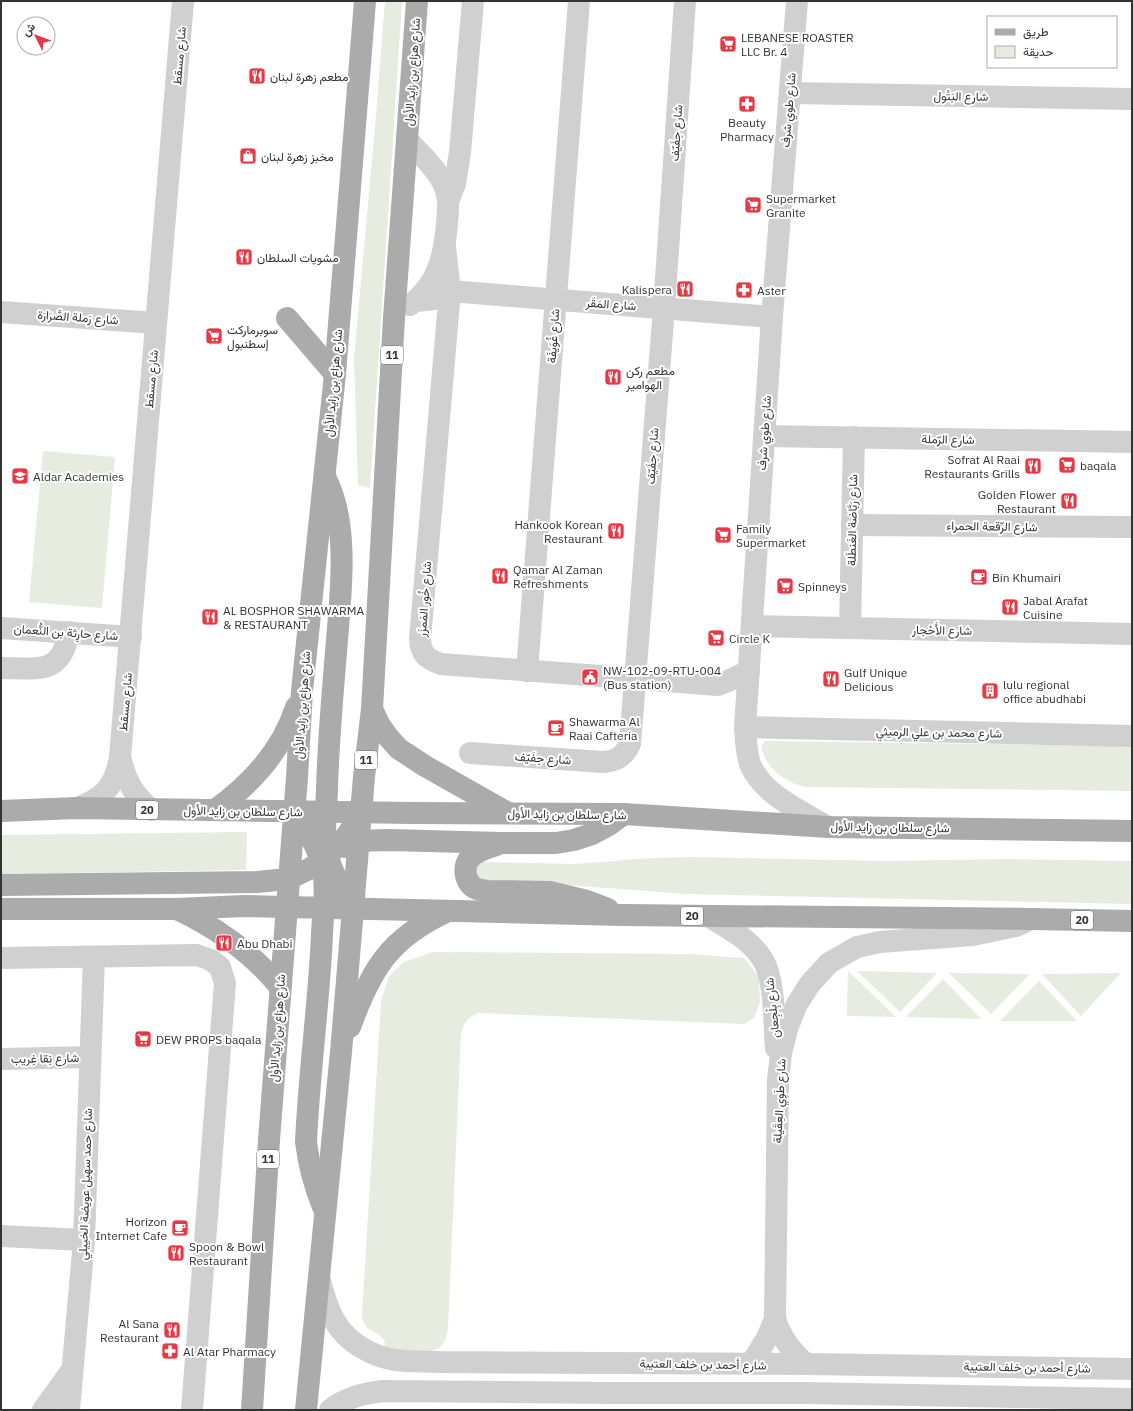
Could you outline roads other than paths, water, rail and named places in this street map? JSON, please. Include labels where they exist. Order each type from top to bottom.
[{"type":"main road","name":"شارع هزاع بن زايد الأول","points":[[252,1410],[269,1140],[302,691],[335,374],[365,1]]},
{"type":"main road","name":"شارع هزاع بن زايد الأول","points":[[306,1410],[341,1052],[361,812],[372,709],[394,318],[417,1]]},
{"type":"main road","points":[[288,318],[335,374]]},
{"type":"main road","points":[[324,475],[330,487],[336,508],[340,536],[342,574],[328,764],[325,830],[325,894],[306,1142],[309,1167],[325,1211]]},
{"type":"main road","points":[[214,810],[246,786],[259,772],[277,747],[292,720],[302,691]]},
{"type":"main road","points":[[372,709],[379,724],[388,737],[399,748],[425,766],[509,813]]},
{"type":"main road","name":"شارع سلطان بن زايد الأول","points":[[1,811],[77,808],[294,812],[624,814],[828,827],[1132,831]]},
{"type":"main road","points":[[294,812],[325,859],[353,909]]},
{"type":"main road","points":[[286,907],[310,874],[347,835],[361,812]]},
{"type":"main road","points":[[1,885],[257,882],[288,880],[341,849],[359,841],[389,840],[556,843],[574,840],[592,834],[624,814]]},
{"type":"main road","points":[[501,843],[478,852],[470,857],[466,864],[465,872],[467,880],[472,886],[480,890],[488,891],[550,892],[587,901],[623,915]]},
{"type":"main road","name":"20","points":[[1,908],[176,909],[244,906],[623,915],[1132,921]]},
{"type":"main road","points":[[176,909],[200,920],[223,934],[243,949],[269,973],[280,987]]},
{"type":"main road","points":[[341,1052],[364,992],[378,966],[388,952],[400,940],[415,929],[427,921],[448,911]]},
{"type":"street","name":"شارع مسقط","points":[[77,808],[90,804],[102,795],[118,772],[120,757],[183,1]]},
{"type":"street","points":[[394,318],[416,300],[429,286],[435,277],[445,247],[449,199],[455,184],[460,152],[473,1]]},
{"type":"street","name":"شارع غُوَيفَة","points":[[527,671],[579,1]]},
{"type":"street","name":"شارع حِفَيّف","points":[[470,753],[603,762],[620,758],[626,752],[630,744],[664,308],[685,1]]},
{"type":"street","name":"شارع طوي شرف","points":[[797,1],[772,316],[753,626],[745,727],[746,748],[750,764],[760,780],[772,792],[785,801],[828,827]]},
{"type":"street","name":"شارع البَتُول","points":[[790,92],[1132,99]]},
{"type":"street","points":[[407,140],[437,173],[443,183],[449,199]]},
{"type":"street","name":"شارع خُور المَمزَر","points":[[445,247],[450,291],[420,634],[421,647],[424,654],[432,661],[441,664],[718,685],[739,677],[749,671]]},
{"type":"street","points":[[416,300],[434,299],[450,291]]},
{"type":"street","name":"شارع المَقَر","points":[[450,291],[772,316]]},
{"type":"street","name":"شارع رَملة الصَّرَارَة","points":[[1,312],[156,323]]},
{"type":"street","name":"شارع الرّملة","points":[[764,436],[1132,442]]},
{"type":"street","name":"شارع رَبَّاضة الغَنطَلة","points":[[850,628],[854,437]]},
{"type":"street","name":"شارع الرِّقعة الحمراء","points":[[852,525],[1132,527]]},
{"type":"street","name":"شارع الأَحْجار","points":[[753,626],[1132,634]]},
{"type":"street","name":"شارع حارِثة بن النُّعمان","points":[[1,628],[130,637]]},
{"type":"street","points":[[1,668],[41,668],[49,666],[62,656],[69,632]]},
{"type":"street","name":"شارع خُور المَمزَر","points":[[718,685],[738,697],[747,705]]},
{"type":"street","name":"شارع محمد بن علي الرميثي","points":[[745,727],[1132,736]]},
{"type":"street","name":"شارع مسقط","points":[[120,757],[124,773],[130,787],[139,799],[151,810]]},
{"type":"street","name":"شارع بِلْجِعان","points":[[708,916],[730,929],[749,943],[763,959],[768,968],[775,1017],[778,1080]]},
{"type":"street","name":"شارع طَوِي العِقَيلة","points":[[806,1364],[790,1349],[781,1335],[775,1319],[778,1080],[787,1029],[796,1006],[809,985],[829,963],[857,947],[880,942],[973,935],[1016,926],[1032,919]]},
{"type":"street","points":[[1,958],[197,955],[211,960],[220,967],[225,983],[192,1410]]},
{"type":"street","name":"شارع حمد سهيل عويضة الخييلي","points":[[69,1410],[84,1240],[94,957]]},
{"type":"street","name":"شارع نِقا غِريب","points":[[1,1059],[90,1057]]},
{"type":"street","points":[[1,1236],[84,1240]]},
{"type":"street","name":"شارع أحمد بن خلف العتيبة","points":[[318,1277],[325,1301],[336,1323],[352,1341],[372,1354],[395,1360],[447,1362],[806,1364],[1132,1369]]},
{"type":"street","name":"شارع طَوِي العِقَيلة","points":[[751,1364],[767,1338],[775,1319]]},
{"type":"street","points":[[1009,1396],[1010,1367]]},
{"type":"street","points":[[43,1410],[72,1370]]},
{"type":"street","points":[[330,1410],[351,1398],[371,1392],[383,1391],[804,1393],[1132,1399]]},
{"type":"place","name":"LEBANESE ROASTER LLC Br. 4","points":[[728,44]]},
{"type":"place","name":"مطعم زهرة لبنان","points":[[257,76]]},
{"type":"place","name":"Beauty Pharmacy","points":[[747,104]]},
{"type":"place","name":"مخبز زهرة لبنان","points":[[248,156]]},
{"type":"place","name":"Supermarket Granite","points":[[753,205]]},
{"type":"place","name":"مشويات السلطان","points":[[244,257]]},
{"type":"place","name":"Kalispera","points":[[685,289]]},
{"type":"place","name":"Aster","points":[[744,290]]},
{"type":"place","name":"سوبرماركت إسطنبول","points":[[214,336]]},
{"type":"place","name":"مطعم ركن الهوامير","points":[[613,377]]},
{"type":"place","name":"baqala","points":[[1067,465]]},
{"type":"place","name":"Sofrat Al Raai Restaurants Grills","points":[[1033,466]]},
{"type":"place","name":"Aldar Academies","points":[[20,476]]},
{"type":"place","name":"Golden Flower Restaurant","points":[[1069,501]]},
{"type":"place","name":"Hankook Korean Restaurant","points":[[616,531]]},
{"type":"place","name":"Family Supermarket","points":[[723,535]]},
{"type":"place","name":"Qamar Al Zaman Refreshments","points":[[500,576]]},
{"type":"place","name":"Bin Khumairi","points":[[979,577]]},
{"type":"place","name":"Spinneys","points":[[785,586]]},
{"type":"place","name":"Jabal Arafat Cuisine","points":[[1010,607]]},
{"type":"place","name":"AL BOSPHOR SHAWARMA & RESTAURANT","points":[[210,617]]},
{"type":"place","name":"Circle K","points":[[716,638]]},
{"type":"place","name":"NW-102-09-RTU-004 (Bus station)","points":[[590,677]]},
{"type":"place","name":"Gulf Unique Delicious","points":[[831,679]]},
{"type":"place","name":"lulu regional office abudhabi","points":[[990,691]]},
{"type":"place","name":"Shawarma Al Raai Cafteria","points":[[556,728]]},
{"type":"place","name":"Abu Dhabi","points":[[224,943]]},
{"type":"place","name":"DEW PROPS baqala","points":[[143,1039]]},
{"type":"place","name":"Horizon Internet Cafe","points":[[180,1228]]},
{"type":"place","name":"Spoon & Bowl Restaurant","points":[[176,1253]]},
{"type":"place","name":"Al Sana Restaurant","points":[[172,1330]]},
{"type":"place","name":"Al Atar Pharmacy","points":[[170,1351]]}]
